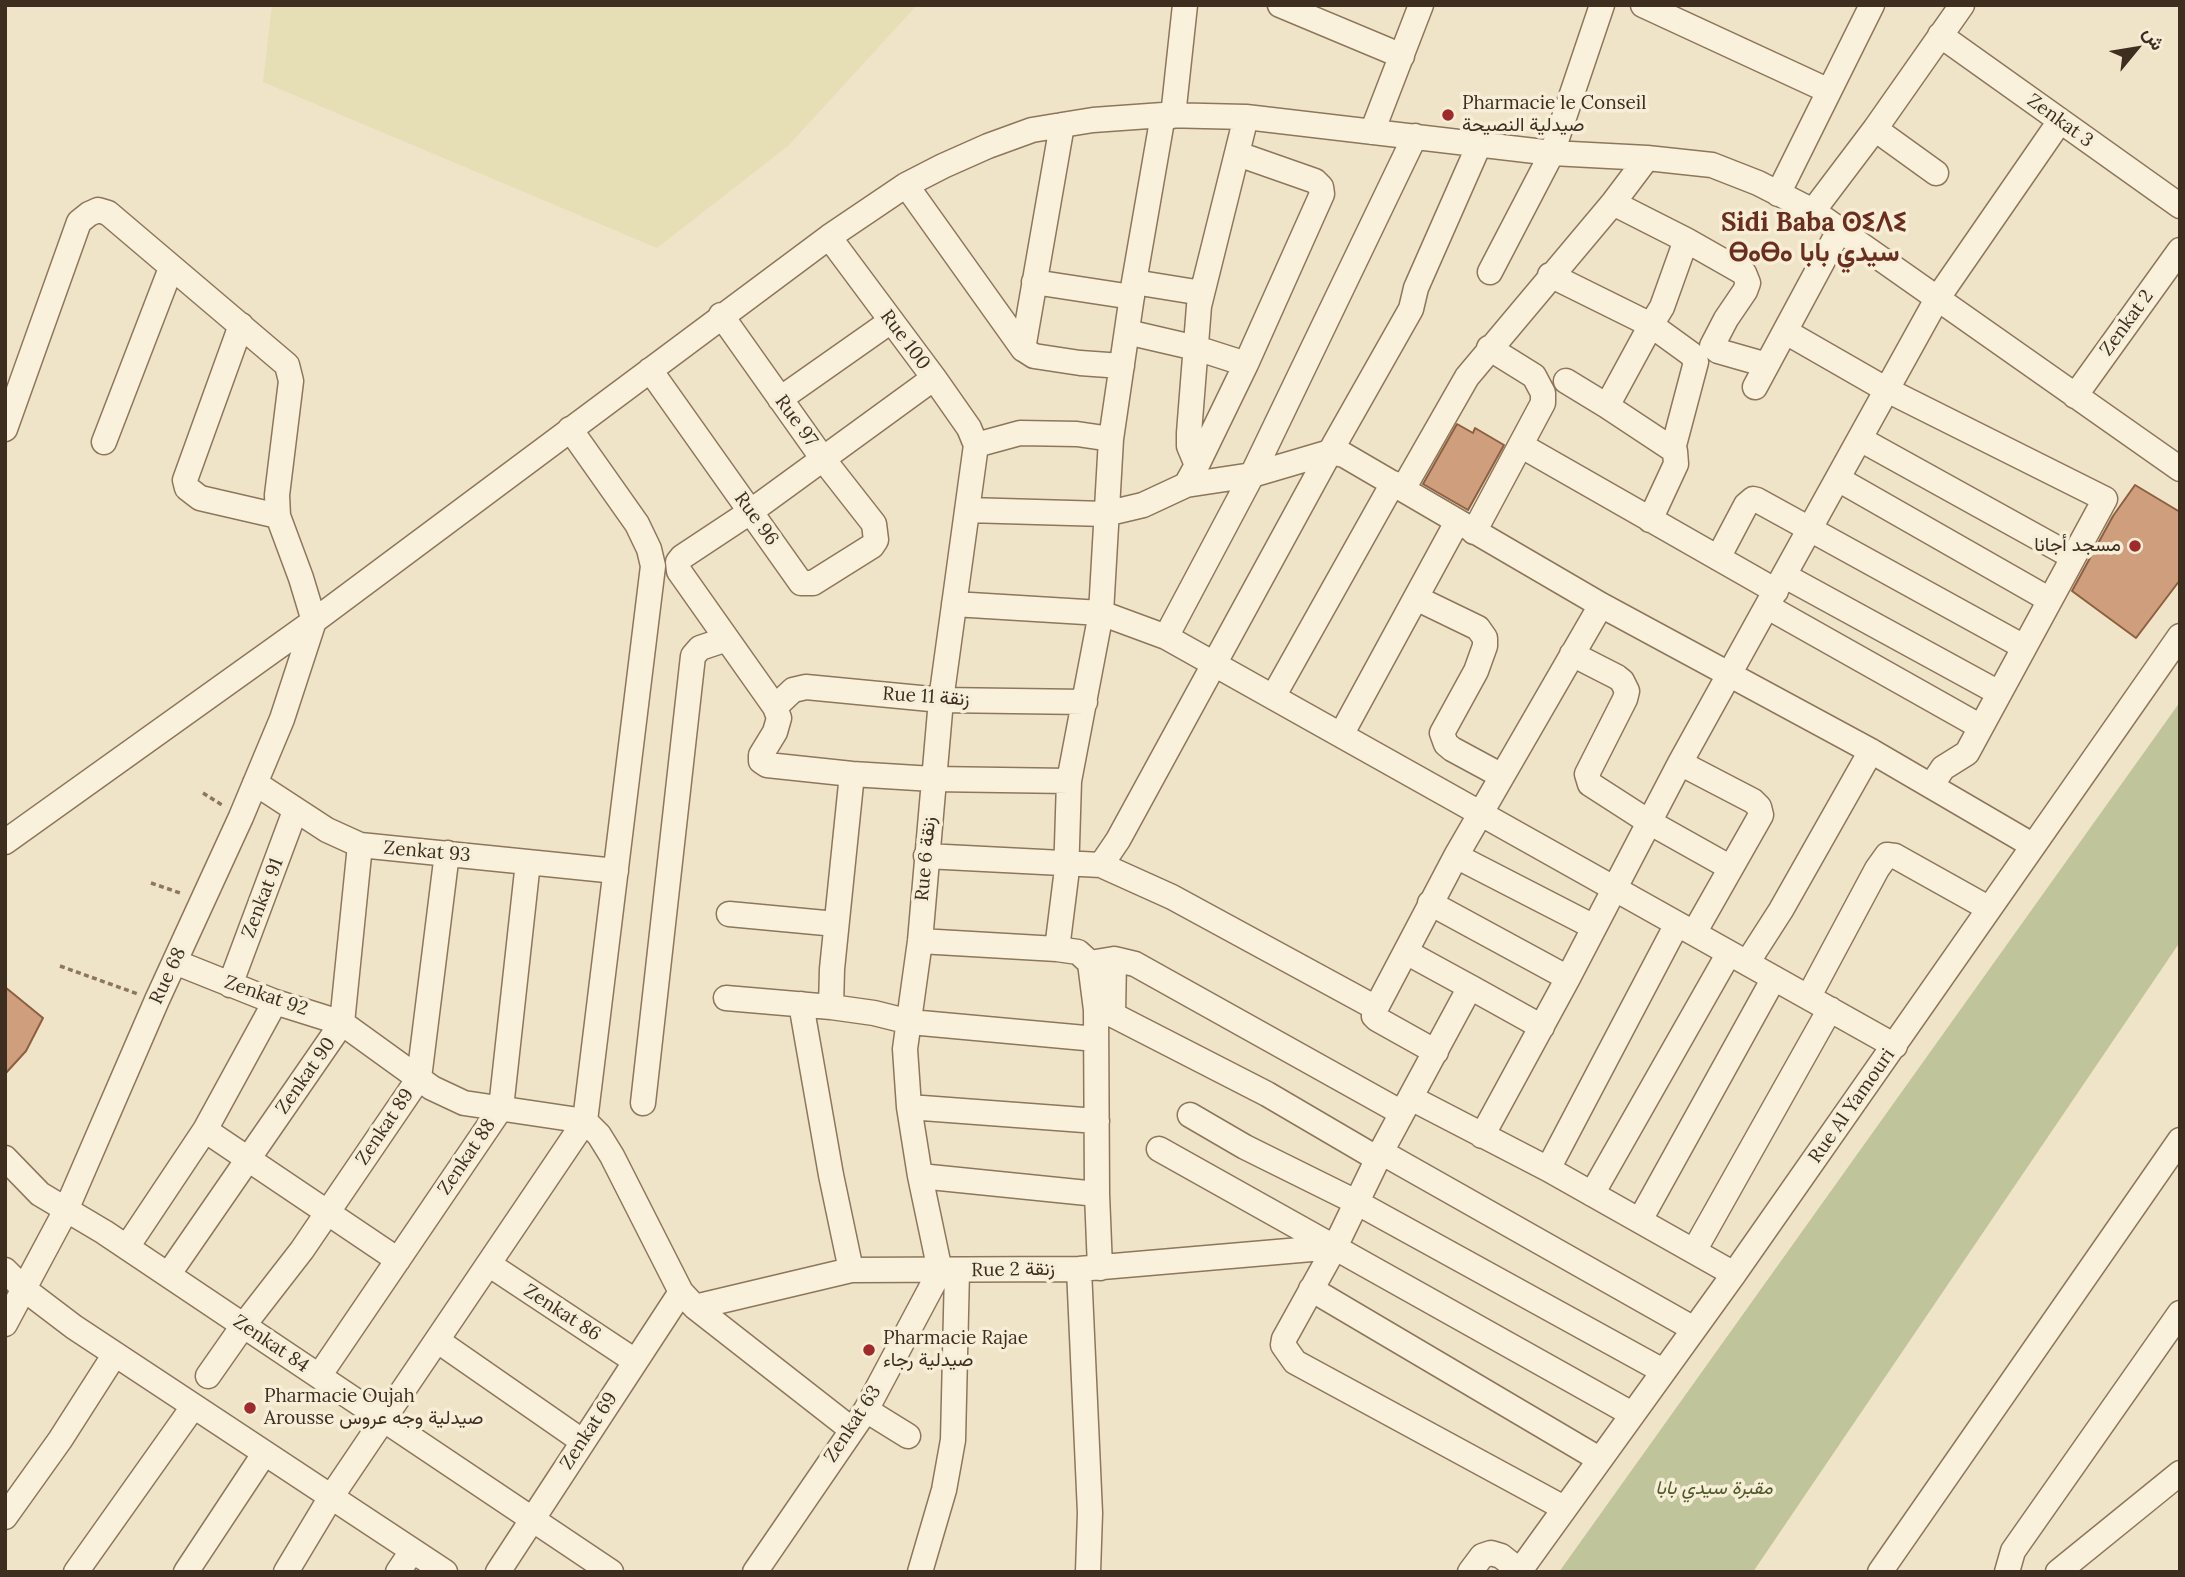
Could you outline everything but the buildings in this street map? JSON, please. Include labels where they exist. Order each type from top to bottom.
[{"type":"street","points":[[1057,949],[1067,862],[1069,781],[1101,614],[1111,439],[1133,290],[1168,116],[1185,5]]},
{"type":"street","points":[[1280,5],[1402,56]]},
{"type":"street","points":[[1372,132],[1421,5]]},
{"type":"street","points":[[1490,272],[1552,153],[1602,5]]},
{"type":"street","points":[[1643,5],[1829,91]]},
{"type":"street","points":[[1813,211],[1962,5]]},
{"type":"street","points":[[1778,194],[1829,91],[1862,8]]},
{"type":"street","name":"Zenkat 3","points":[[1940,35],[2180,206]]},
{"type":"street","points":[[5,842],[313,621],[829,237],[906,185],[988,146],[1032,130],[1093,120],[1168,116],[1246,117],[1552,153],[1647,158],[1712,165],[1758,183],[1813,211],[2180,469]]},
{"type":"street","points":[[1191,475],[1189,433],[1202,293],[1246,117]]},
{"type":"street","points":[[1482,1136],[1680,763],[1937,299],[2060,121]]},
{"type":"street","points":[[1023,349],[1062,125]]},
{"type":"street","points":[[1875,128],[1936,173]]},
{"type":"street","points":[[1166,637],[1252,475],[1415,136]]},
{"type":"street","points":[[1101,865],[1118,840],[1411,309],[1416,288],[1479,145]]},
{"type":"street","points":[[967,510],[1105,514],[1143,505],[1191,475],[1246,364],[1322,194],[1321,187],[1315,181],[1238,154]]},
{"type":"street","points":[[1273,697],[1398,486],[1467,377],[1613,203],[1647,158]]},
{"type":"street","points":[[906,185],[1023,349],[1034,356],[1122,366]]},
{"type":"street","points":[[1613,203],[1744,273],[1748,283],[1714,341],[1714,350],[1767,365]]},
{"type":"street","points":[[7,418],[79,222],[98,211],[108,213],[282,359],[290,370],[291,381],[277,495],[278,516],[301,578],[313,621]]},
{"type":"street","points":[[1755,387],[1840,229]]},
{"type":"street","name":"Rue 100","points":[[829,237],[934,378],[969,428],[976,445]]},
{"type":"street","points":[[1607,406],[1662,307],[1686,240]]},
{"type":"street","name":"Zenkat 2","points":[[2075,396],[2180,250]]},
{"type":"street","points":[[104,442],[171,268]]},
{"type":"street","points":[[1550,275],[1651,325],[1691,354],[1696,362],[1672,449],[1676,464],[1650,520]]},
{"type":"street","points":[[1034,282],[1202,293]]},
{"type":"street","name":"Rue 97","points":[[721,315],[823,459],[874,524]]},
{"type":"street","points":[[780,399],[891,321]]},
{"type":"street","points":[[241,325],[184,480],[187,488],[200,498],[278,516]]},
{"type":"street","points":[[1786,331],[1887,390],[2105,499],[1967,753],[1943,768],[1931,786]]},
{"type":"street","points":[[1127,332],[1196,348],[1246,364]]},
{"type":"street","points":[[1341,735],[1416,598],[1522,446],[1540,412],[1543,393],[1534,376],[1489,348]]},
{"type":"street","name":"Rue 96","points":[[650,370],[801,583],[807,584],[822,577],[872,546],[876,540],[874,524]]},
{"type":"street","points":[[934,378],[678,562],[679,571],[775,707],[779,718],[775,732],[761,755],[761,761],[767,765],[933,779],[1069,781]]},
{"type":"street","points":[[1566,381],[1672,449]]},
{"type":"street","points":[[285,1572],[331,1497],[585,1121],[653,566],[649,549],[637,524],[570,429]]},
{"type":"street","points":[[976,445],[1020,433],[1077,434],[1111,439]]},
{"type":"street","points":[[1860,439],[2073,557]]},
{"type":"street","name":"Rue 6 زنقة","points":[[920,1572],[944,1490],[953,1440],[956,1389],[949,1271],[920,1177],[909,1107],[905,1049],[920,941],[941,700],[976,445]]},
{"type":"street","points":[[1522,446],[1776,591],[1981,727]]},
{"type":"street","points":[[1191,475],[1252,475],[1330,452],[1344,455],[1601,605],[1871,751],[2032,845]]},
{"type":"street","points":[[1838,479],[2050,600]]},
{"type":"street","points":[[1718,558],[1746,505],[1753,499],[2024,647]]},
{"type":"street","points":[[1776,591],[1999,693]]},
{"type":"street","points":[[1416,598],[1478,628],[1485,638],[1485,646],[1476,671],[1441,733],[1446,744],[1452,749],[1502,776]]},
{"type":"street","points":[[954,604],[1101,614],[1166,637],[1895,1046]]},
{"type":"street","points":[[1436,1052],[1377,1019],[1374,1016],[1376,1008],[1480,813],[1601,605]]},
{"type":"street","name":"Rue 68","points":[[5,1324],[66,1210],[255,783],[282,719],[313,621]]},
{"type":"street","name":"Rue Al Yamouri","points":[[1520,1571],[1895,1046],[1988,908],[2180,636]]},
{"type":"street","points":[[643,1102],[693,656],[700,648],[727,639]]},
{"type":"street","points":[[1572,654],[1617,677],[1627,691],[1586,778],[1590,784],[1648,822],[1731,868]]},
{"type":"street","name":"Rue 11 زنقة","points":[[775,707],[793,690],[806,687],[941,700],[1085,702]]},
{"type":"street","points":[[1592,1194],[1738,958],[1781,910],[1871,751]]},
{"type":"street","points":[[1548,1169],[1686,929],[1731,868],[1761,815],[1759,807],[1680,763]]},
{"type":"street","points":[[831,1007],[836,924],[852,774]]},
{"type":"street","name":"Zenkat 93","points":[[255,783],[295,811],[360,845],[616,871]]},
{"type":"street","name":"Zenkat 91","points":[[230,985],[295,811]]},
{"type":"street","name":"Zenkat 90","points":[[168,1275],[342,1023],[360,845]]},
{"type":"street","name":"Zenkat 89","points":[[208,1376],[302,1250],[419,1077],[447,853]]},
{"type":"street","points":[[1809,996],[1887,855],[1895,856],[1988,908]]},
{"type":"street","points":[[926,856],[1101,865],[1172,897],[1376,1008]]},
{"type":"street","points":[[1456,856],[1594,927]]},
{"type":"street","name":"Zenkat 88","points":[[319,1376],[501,1108],[528,862]]},
{"type":"street","points":[[1430,903],[1568,978]]},
{"type":"street","points":[[729,915],[836,924]]},
{"type":"street","points":[[920,941],[1057,949],[1078,952],[1102,961],[1135,964],[1406,1106],[1482,1136],[1548,1169],[1734,1274]]},
{"type":"street","points":[[1406,952],[1542,1027]]},
{"type":"street","points":[[1088,1572],[1089,1269],[1097,1194],[1096,1039],[1105,1012],[1102,961]]},
{"type":"street","name":"Zenkat 92","points":[[175,962],[275,1002],[342,1023],[447,1097],[464,1103],[585,1121]]},
{"type":"street","points":[[1640,1220],[1774,978]]},
{"type":"street","points":[[1470,987],[1379,1155],[1335,1247],[1284,1339],[1285,1351],[1295,1362],[1564,1508]]},
{"type":"street","points":[[726,998],[831,1007],[874,1013],[910,1022],[1096,1039]]},
{"type":"street","points":[[127,1247],[205,1130],[275,1002]]},
{"type":"street","points":[[801,1004],[831,1175],[851,1270]]},
{"type":"street","points":[[1694,1251],[1830,1009]]},
{"type":"street","points":[[1105,1012],[1267,1094],[1694,1329]]},
{"type":"street","points":[[909,1107],[1097,1121]]},
{"type":"street","points":[[1190,1115],[1245,1147],[1356,1202],[1663,1371]]},
{"type":"street","points":[[585,1121],[599,1135],[612,1156],[688,1299],[859,1420],[908,1436]]},
{"type":"street","points":[[205,1130],[398,1260]]},
{"type":"street","points":[[1880,1572],[2180,1140]]},
{"type":"street","points":[[1159,1149],[1632,1414]]},
{"type":"street","name":"Zenkat 84","points":[[5,1158],[40,1194],[127,1247],[611,1572]]},
{"type":"street","points":[[920,1177],[1097,1194]]},
{"type":"street","name":"Rue 2 زنقة","points":[[688,1299],[851,1270],[1089,1269],[1335,1247]]},
{"type":"street","name":"Zenkat 86","points":[[490,1265],[635,1361]]},
{"type":"street","points":[[5,1270],[24,1289],[115,1354],[445,1572]]},
{"type":"street","name":"Zenkat 63","points":[[755,1572],[859,1420],[949,1271]]},
{"type":"street","points":[[1311,1289],[1599,1459]]},
{"type":"street","name":"Zenkat 69","points":[[498,1572],[635,1361],[688,1299]]},
{"type":"street","points":[[2007,1572],[2013,1551],[2180,1313]]},
{"type":"street","points":[[438,1341],[582,1441]]},
{"type":"street","points":[[5,1517],[60,1440],[115,1354]]},
{"type":"street","points":[[76,1572],[193,1407]]},
{"type":"street","points":[[186,1572],[264,1454]]},
{"type":"street","points":[[2059,1572],[2180,1473]]},
{"type":"street","points":[[398,1572],[412,1551]]},
{"type":"street","points":[[1470,1572],[1482,1556],[1491,1553],[1500,1556],[1520,1571]]},
{"type":"path","points":[[151,883],[201,901]]},
{"type":"path","points":[[60,966],[157,1000]]},
{"type":"shaded area","points":[[272,5],[917,5],[788,146],[657,248],[263,82]]},
{"type":"green space","name":"مقبرة سيدي بابا","points":[[2180,702],[2180,942],[1753,1572],[1559,1572]]},
{"type":"place","name":"Pharmacie le Conseil صيدلية النصيحة","points":[[1448,115]]},
{"type":"place","name":"مسجد أجانا","points":[[2135,546]]},
{"type":"place","name":"Pharmacie Rajae صيدلية رجاء","points":[[869,1350]]},
{"type":"place","name":"Pharmacie Oujah Arousse صيدلية وجه عروس","points":[[250,1408]]},
{"type":"district","name":"Sidi Baba ⵙⵉⴷⵉ ⴱⴰⴱⴰ سيدي بابا","points":[[1814,239]]}]
